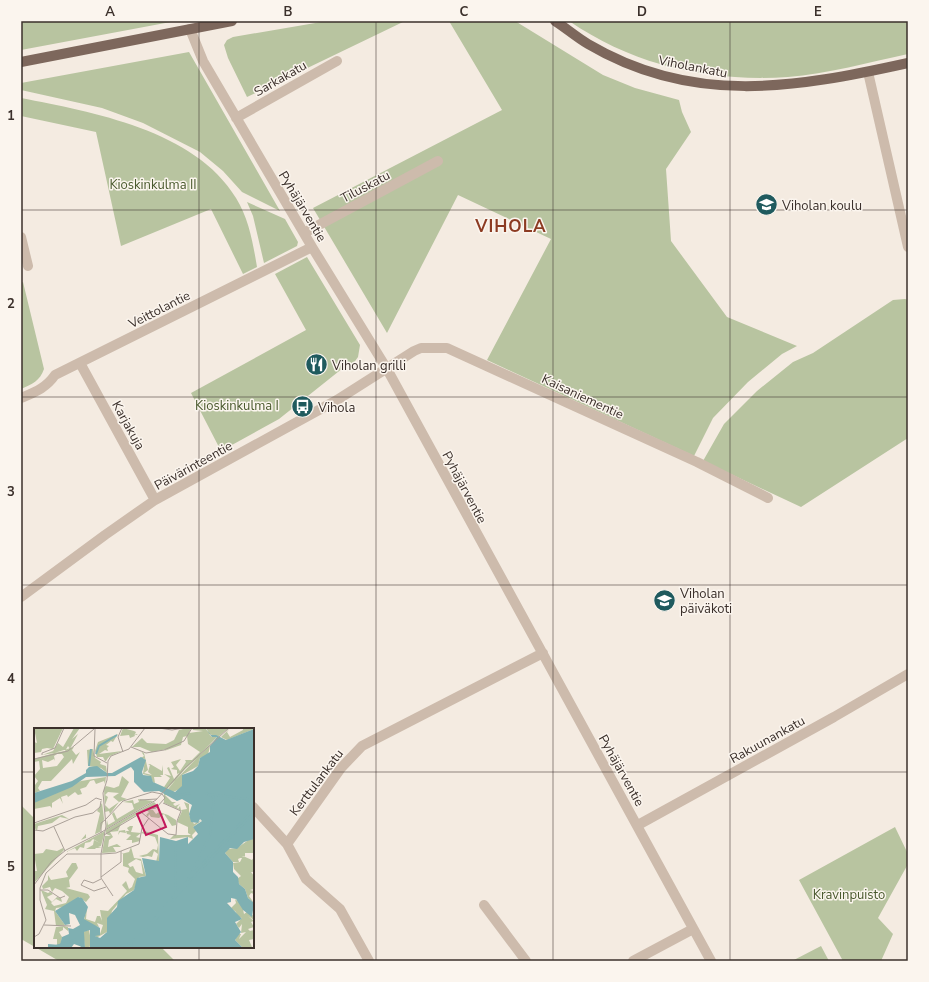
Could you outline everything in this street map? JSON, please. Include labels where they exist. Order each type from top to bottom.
[{"type":"main road","points":[[21,62],[232,21]]},
{"type":"main road","name":"Viholankatu","points":[[555,21],[587,43],[618,59],[645,70],[713,85],[761,87],[818,81],[908,63]]},
{"type":"street","name":"Pyhäjärventie","points":[[190,29],[203,61],[236,118],[304,234],[387,369],[476,534],[638,825],[711,961]]},
{"type":"street","name":"Sarkakatu","points":[[236,118],[337,61]]},
{"type":"street","points":[[868,72],[908,247]]},
{"type":"street","name":"Tiluskatu","points":[[304,234],[438,162]]},
{"type":"street","points":[[21,237],[28,266]]},
{"type":"street","name":"Veittolantie","points":[[21,398],[42,389],[55,375],[312,246]]},
{"type":"street","name":"Kaisaniementie","points":[[387,369],[421,348],[447,348],[697,462],[768,498]]},
{"type":"street","name":"Karjakuja","points":[[80,363],[155,500]]},
{"type":"street","name":"Päivärinteentie","points":[[21,597],[105,534],[155,500],[323,408],[387,369]]},
{"type":"street","name":"Kerttulankatu","points":[[287,844],[341,768],[362,746],[543,653]]},
{"type":"street","name":"Rakuunankatu","points":[[638,825],[834,717],[908,674]]},
{"type":"street","points":[[254,808],[287,844],[306,879],[340,910],[369,961]]},
{"type":"street","points":[[484,905],[526,961]]},
{"type":"street","points":[[633,961],[693,928]]},
{"type":"green space","points":[[21,21],[176,21],[21,50]]},
{"type":"green space","points":[[327,21],[405,21],[247,97],[228,58],[224,45],[227,40],[233,37]]},
{"type":"green space","points":[[449,21],[515,21],[603,75],[635,88],[679,100],[682,112],[691,132],[666,169],[671,241],[727,317],[797,346],[782,354],[748,382],[713,418],[694,456],[487,360],[551,239],[458,195],[387,333],[313,208],[502,110]]},
{"type":"green space","points":[[569,21],[908,21],[908,54],[833,71],[788,77],[730,77],[674,68],[646,60],[594,37]]},
{"type":"green space","points":[[189,52],[280,211],[242,192],[223,171],[200,152],[143,123],[102,108],[21,90],[21,83]]},
{"type":"green space","name":"Kioskinkulma II","points":[[21,98],[79,110],[140,128],[169,140],[195,156],[218,175],[236,198],[250,231],[257,267],[243,274],[211,209],[121,246],[96,132],[21,116]]},
{"type":"green space","points":[[247,202],[285,219],[298,242],[297,246],[264,263],[253,216]]},
{"type":"green space","name":"Kioskinkulma I","points":[[307,257],[360,345],[358,357],[353,364],[348,364],[279,419],[221,451],[191,393],[306,330],[275,274]]},
{"type":"green space","points":[[23,282],[44,369],[38,379],[32,384],[21,389],[21,283]]},
{"type":"green space","points":[[893,300],[908,300],[908,438],[801,507],[703,461],[724,424],[757,391],[793,362],[813,353]]},
{"type":"green space","points":[[21,805],[34,818],[34,946],[21,939]]},
{"type":"green space","name":"Kravinpuisto","points":[[895,827],[908,854],[908,864],[878,918],[893,934],[881,961],[843,961],[799,880]]},
{"type":"green space","points":[[821,946],[829,961],[792,961]]},
{"type":"green space","points":[[37,948],[162,948],[175,961],[59,961]]},
{"type":"place","name":"Viholan koulu","points":[[767,205]]},
{"type":"place","name":"Viholan grilli","points":[[317,365]]},
{"type":"place","name":"Vihola","points":[[303,407]]},
{"type":"place","name":"Viholan päiväkoti","points":[[665,600]]},
{"type":"district","name":"VIHOLA","points":[[511,226]]}]
